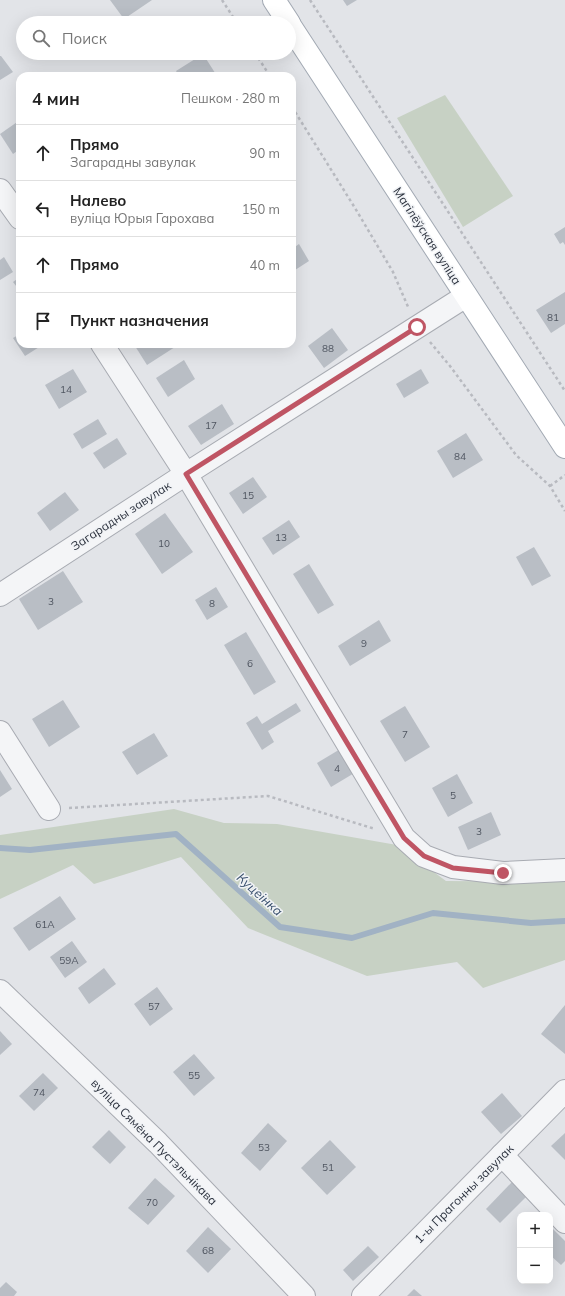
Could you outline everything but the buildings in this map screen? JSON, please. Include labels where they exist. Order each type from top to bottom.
[{"type":"main road","name":"Магілёўская вуліца","points":[[274,0],[284,16]]},
{"type":"main road","name":"Магілёўская вуліца","points":[[296,34],[565,447]]},
{"type":"street","points":[[0,190],[16,212]]},
{"type":"street","name":"Загарадны завулак","points":[[0,595],[186,474],[466,296]]},
{"type":"street","points":[[105,348],[186,474],[404,838],[424,856],[453,868],[503,873],[565,870]]},
{"type":"street","points":[[0,732],[49,809]]},
{"type":"street","name":"вуліца Сямёна Пустэльнікава","points":[[0,992],[158,1143],[304,1296]]},
{"type":"street","name":"1-ы Прагонны завулак","points":[[363,1296],[565,1091]]},
{"type":"street","points":[[502,1155],[565,1222]]},
{"type":"path","points":[[222,0],[232,16]]},
{"type":"path","points":[[310,0],[565,391]]},
{"type":"path","points":[[260,60],[267,72]]},
{"type":"path","points":[[296,114],[393,272],[417,327],[450,366],[516,455],[550,486],[565,511]]},
{"type":"path","points":[[550,486],[565,475]]},
{"type":"path","points":[[49,809],[268,796],[404,838]]},
{"type":"shaded area","points":[[445,95],[513,196],[463,227],[397,118]]},
{"type":"shaded area","points":[[174,809],[224,823],[277,824],[397,845],[446,881],[565,881],[565,960],[483,988],[457,962],[367,976],[248,928],[181,857],[94,884],[73,865],[0,899],[0,835]]},
{"type":"waterway","name":"Куцеінка","points":[[0,848],[30,850],[176,834],[280,927],[352,938],[433,913],[531,923],[565,921]]},
{"type":"route","points":[[417,327],[186,474],[404,838],[424,856],[453,868],[503,873]]}]
